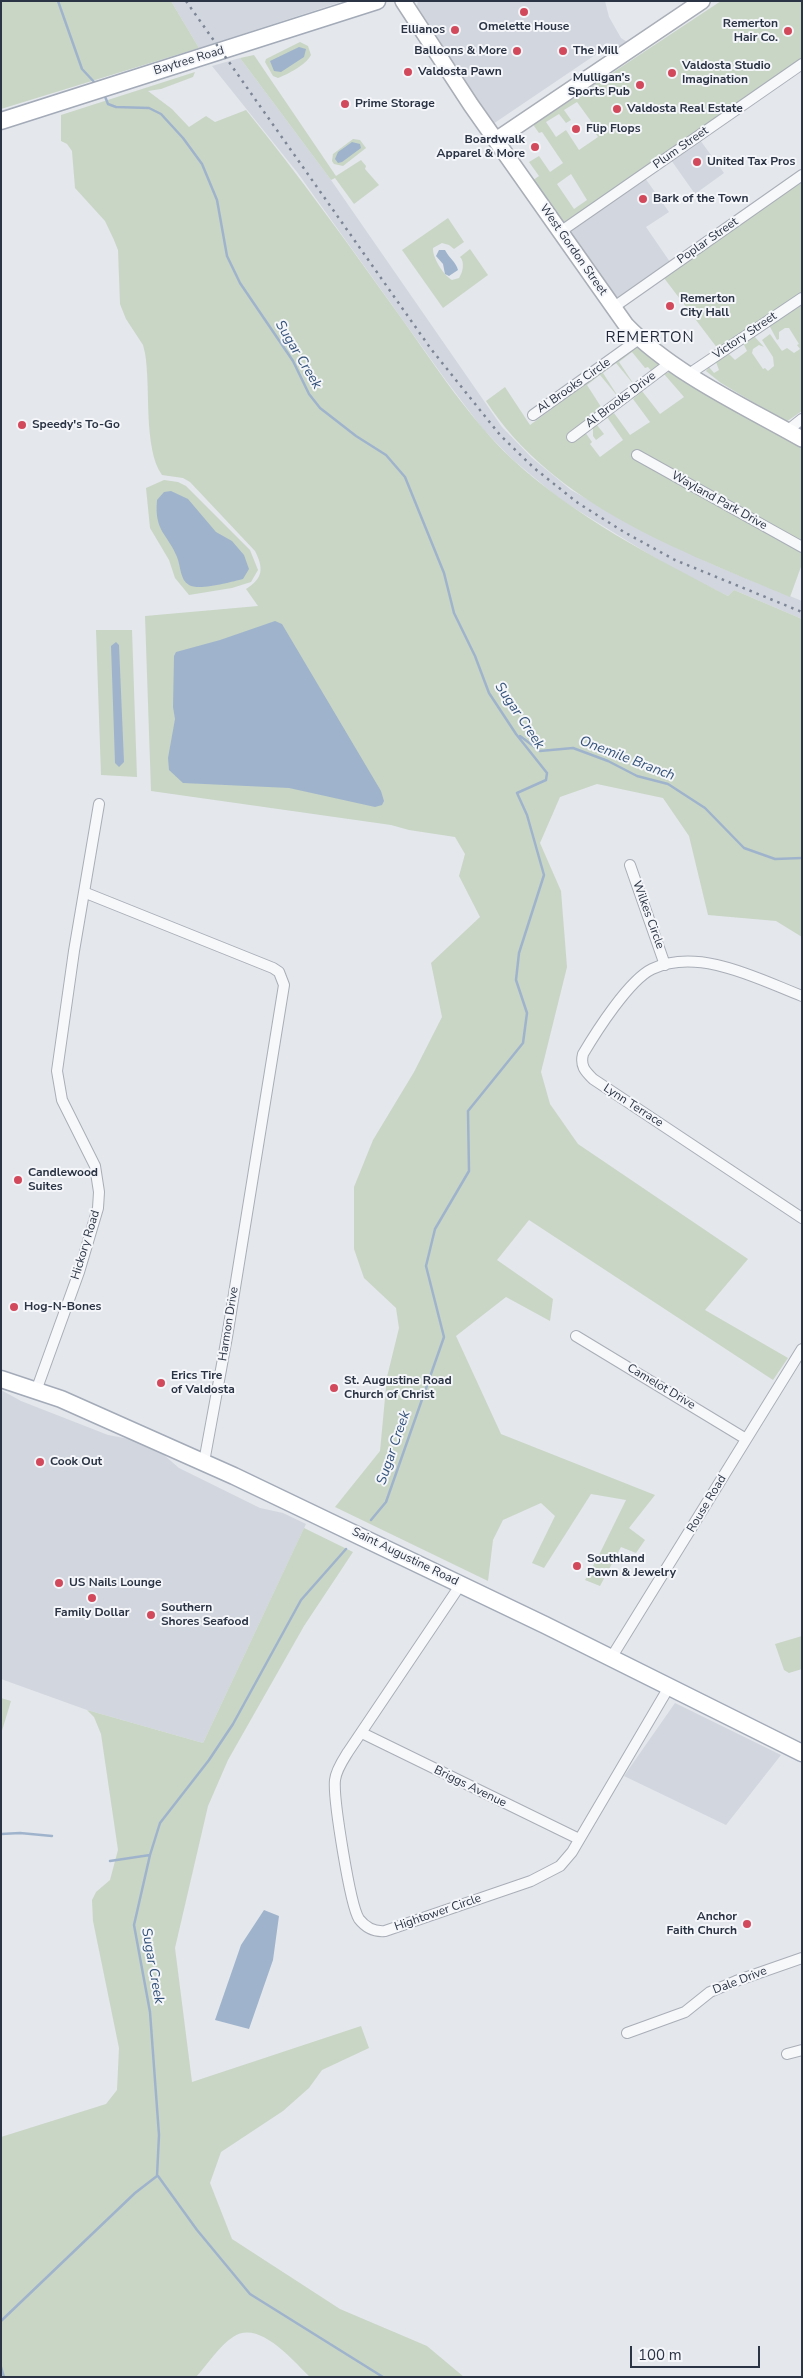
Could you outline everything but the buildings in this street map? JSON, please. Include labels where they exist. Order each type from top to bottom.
[{"type":"main road","name":"Baytree Road","points":[[1,121],[377,1]]},
{"type":"main road","name":"Saint Augustine Road","points":[[1,1379],[87,1410],[204,1462],[461,1584],[802,1753]]},
{"type":"street","name":"West Gordon Street","points":[[403,1],[560,232],[639,339],[670,363],[802,440]]},
{"type":"street","points":[[496,140],[702,1]]},
{"type":"street","name":"Plum Street","points":[[560,232],[802,64]]},
{"type":"street","name":"Poplar Street","points":[[614,307],[802,175]]},
{"type":"street","name":"Victory Street","points":[[689,374],[802,298]]},
{"type":"street","name":"Al Brooks Circle","points":[[533,415],[639,339]]},
{"type":"street","name":"Al Brooks Drive","points":[[572,437],[670,363]]},
{"type":"street","points":[[787,431],[802,419]]},
{"type":"street","name":"Wayland Park Drive","points":[[637,455],[802,547]]},
{"type":"street","name":"Hickory Road","points":[[36,1391],[79,1272],[98,1208],[99,1192],[95,1166],[62,1100],[57,1071],[74,951],[86,892],[99,804]]},
{"type":"street","name":"Wilkes Circle","points":[[630,865],[665,965]]},
{"type":"street","name":"Harmon Drive","points":[[86,892],[273,968],[282,977],[284,986],[224,1356],[204,1462]]},
{"type":"street","points":[[665,965],[693,962],[714,964],[802,996]]},
{"type":"street","name":"Lynn Terrace","points":[[665,965],[646,973],[620,1001],[582,1054],[581,1063],[586,1072],[802,1218]]},
{"type":"street","name":"Camelot Drive","points":[[576,1336],[746,1439]]},
{"type":"street","name":"Rouse Road","points":[[611,1658],[802,1349]]},
{"type":"street","name":"Hightower Circle","points":[[461,1584],[339,1766],[335,1779],[347,1874],[354,1908],[365,1926],[376,1932],[394,1928],[549,1873],[567,1858],[669,1687]]},
{"type":"street","name":"Briggs Avenue","points":[[362,1733],[579,1839]]},
{"type":"street","name":"Dale Drive","points":[[627,2033],[685,2012],[710,1992],[802,1958]]},
{"type":"street","points":[[787,2054],[802,2050]]},
{"type":"shaded area","points":[[171,1],[344,1],[199,48]]},
{"type":"shaded area","points":[[418,1],[605,1],[609,17],[621,38],[627,42],[614,50],[613,44],[606,43],[601,51],[490,126],[416,10]]},
{"type":"shaded area","points":[[240,58],[331,180],[502,427],[532,458],[571,490],[642,530],[714,565],[802,601],[802,619],[734,590],[728,596],[673,569],[561,500],[512,459],[482,428],[297,172],[212,66]]},
{"type":"shaded area","points":[[700,140],[724,173],[695,194],[671,160]]},
{"type":"shaded area","points":[[645,178],[669,212],[646,227],[670,262],[615,300],[570,232]]},
{"type":"shaded area","points":[[1,1390],[21,1401],[108,1435],[129,1439],[164,1455],[179,1468],[260,1508],[283,1513],[306,1524],[203,1743],[87,1710],[1,1679]]},
{"type":"shaded area","points":[[675,1703],[781,1755],[726,1825],[624,1776]]},
{"type":"green space","points":[[1,1],[171,1],[199,48],[1,109]]},
{"type":"green space","points":[[721,1],[802,1],[802,59],[564,224],[529,183],[539,176],[529,162],[539,156],[550,172],[563,163],[542,132],[539,133],[534,126],[535,122],[538,122]],"holes":[[[577,102],[593,124],[591,126],[598,137],[579,150],[566,130],[556,137],[546,122],[559,114],[566,123],[571,120],[564,110]],[[571,174],[587,200],[574,209],[557,184]]]},
{"type":"green space","points":[[300,42],[308,46],[311,55],[309,59],[287,74],[278,78],[273,76],[265,62],[266,59]]},
{"type":"green space","points":[[254,55],[336,176],[361,160],[366,166],[365,169],[379,185],[354,204],[335,178],[331,180],[240,58]]},
{"type":"green space","points":[[195,72],[193,77],[161,89],[148,91],[172,109],[189,127],[206,116],[215,122],[246,110],[326,213],[454,392],[481,427],[512,459],[536,480],[588,518],[643,551],[728,596],[734,590],[802,619],[802,937],[776,921],[708,915],[689,836],[663,798],[597,784],[560,797],[540,843],[561,891],[567,967],[541,1072],[550,1104],[578,1144],[748,1259],[705,1310],[788,1358],[773,1380],[529,1220],[497,1260],[553,1299],[550,1321],[506,1297],[456,1336],[501,1434],[655,1495],[629,1528],[645,1540],[636,1553],[621,1547],[600,1586],[585,1580],[626,1500],[591,1494],[544,1568],[532,1563],[555,1516],[541,1503],[503,1520],[493,1540],[488,1581],[335,1507],[380,1451],[387,1377],[399,1328],[396,1308],[364,1278],[354,1249],[354,1187],[373,1140],[414,1072],[442,1017],[431,963],[480,917],[459,876],[465,854],[455,837],[409,830],[391,825],[151,791],[145,616],[258,606],[246,589],[259,577],[261,568],[255,551],[190,482],[183,478],[162,475],[156,463],[150,433],[145,353],[143,345],[126,319],[120,304],[118,250],[105,221],[75,188],[72,151],[67,144],[61,141],[61,115]]},
{"type":"green space","points":[[353,139],[360,140],[366,148],[343,166],[334,164],[332,161],[333,154]]},
{"type":"green space","points":[[802,181],[802,292],[718,349],[664,278]]},
{"type":"green space","points":[[448,218],[464,242],[454,249],[442,243],[433,248],[436,261],[442,270],[452,280],[459,278],[463,267],[460,257],[470,249],[488,275],[443,308],[402,250]]},
{"type":"green space","points":[[802,304],[802,411],[786,422],[721,383],[706,371],[709,367],[714,373],[719,370],[716,362],[728,353],[735,360],[747,351],[743,343],[754,336],[764,347],[759,345],[753,349],[752,353],[763,369],[765,368],[768,371],[774,366],[773,357],[762,340],[770,334],[782,351],[787,348],[794,353],[800,349],[789,328],[779,332],[779,339],[777,340],[769,325]]},
{"type":"green space","points":[[640,346],[658,361],[659,367],[653,373],[648,367],[645,368],[632,352],[619,362],[635,386],[616,363],[603,373],[619,398],[600,375],[587,385],[603,410],[585,432],[592,442],[590,444],[600,457],[623,440],[607,417],[614,413],[630,435],[650,422],[633,399],[642,391],[660,414],[684,397],[664,374],[671,371],[802,445],[802,564],[790,597],[663,542],[622,521],[583,497],[547,469],[514,438],[486,401],[505,387],[530,425],[636,347]]},
{"type":"green space","points":[[597,425],[604,434],[596,440],[593,436],[593,428]]},
{"type":"green space","points":[[164,480],[178,482],[186,486],[250,550],[258,570],[251,582],[232,588],[189,595],[175,578],[169,560],[150,528],[146,488]]},
{"type":"green space","points":[[96,630],[132,630],[137,777],[101,775]]},
{"type":"green space","points":[[304,1528],[353,1552],[304,1626],[228,1760],[208,1806],[175,1948],[192,2082],[361,2026],[369,2048],[322,2070],[309,2088],[283,2111],[221,2152],[210,2183],[232,2239],[340,2309],[427,2346],[464,2377],[310,2377],[275,2344],[254,2333],[243,2333],[233,2337],[223,2345],[196,2377],[1,2377],[1,2137],[106,2104],[117,2090],[119,2048],[93,1921],[92,1900],[96,1892],[110,1880],[118,1850],[101,1734],[94,1717],[87,1710],[203,1743]]},
{"type":"green space","points":[[802,1636],[802,1669],[789,1673],[784,1670],[775,1644]]},
{"type":"green space","points":[[1,1698],[11,1701],[1,1734]]},
{"type":"water","points":[[299,47],[306,49],[304,57],[281,72],[274,71],[270,61]]},
{"type":"water","points":[[352,142],[360,144],[361,148],[338,163],[335,159],[338,152]]},
{"type":"water","points":[[439,250],[445,250],[457,267],[458,270],[449,276],[445,274],[443,264],[436,256]]},
{"type":"water","points":[[171,491],[188,499],[216,532],[232,541],[244,555],[249,569],[243,579],[207,587],[194,587],[186,583],[182,577],[177,557],[162,532],[158,519],[157,500],[164,492]]},
{"type":"water","points":[[275,621],[282,624],[381,791],[384,801],[382,805],[375,807],[289,788],[183,783],[169,770],[168,758],[175,719],[173,707],[174,656],[176,652],[220,640]]},
{"type":"water","points":[[116,642],[119,645],[124,762],[119,767],[115,763],[111,646]]},
{"type":"water","points":[[264,1910],[279,1916],[273,1960],[249,2029],[215,2020],[241,1945]]},
{"type":"waterway","name":"Sugar Creek","points":[[58,1],[82,69],[96,84]]},
{"type":"waterway","name":"Sugar Creek","points":[[104,94],[108,104],[116,107],[149,108],[161,114],[183,138],[202,164],[217,200],[227,256],[240,283],[293,361],[309,394],[320,408],[356,436],[386,455],[405,477],[444,573],[454,613],[475,656],[489,693],[516,734],[547,773],[546,780],[517,793],[527,815],[544,875],[519,953],[516,980],[527,1013],[523,1043],[468,1111],[469,1171],[435,1229],[426,1266],[444,1337],[386,1502],[371,1520]]},
{"type":"waterway","name":"Onemile Branch","points":[[520,736],[540,751],[573,748],[608,761],[637,776],[668,784],[705,808],[744,848],[775,859],[802,858]]},
{"type":"waterway","name":"Sugar Creek","points":[[1,2321],[135,2193],[157,2176],[159,2135],[150,2012],[134,1925],[150,1855],[160,1823],[209,1760],[233,1724],[301,1600],[346,1549]]},
{"type":"waterway","points":[[1,1834],[20,1833],[52,1836]]},
{"type":"waterway","points":[[110,1861],[150,1855]]},
{"type":"waterway","points":[[158,2176],[197,2230],[250,2294],[383,2377]]},
{"type":"waterway","name":"Sugar Creek","points":[[1,2367],[4,2377]]},
{"type":"railway","points":[[186,1],[431,349],[500,435],[534,468],[578,503],[624,532],[675,560],[802,612]]},
{"type":"place","name":"Omelette House","points":[[524,12]]},
{"type":"place","name":"Ellianos","points":[[455,30]]},
{"type":"place","name":"Remerton Hair Co.","points":[[788,31]]},
{"type":"place","name":"Balloons & More","points":[[517,51]]},
{"type":"place","name":"The Mill","points":[[563,51]]},
{"type":"place","name":"Valdosta Pawn","points":[[408,72]]},
{"type":"place","name":"Valdosta Studio Imagination","points":[[672,73]]},
{"type":"place","name":"Mulligan’s Sports Pub","points":[[640,85]]},
{"type":"place","name":"Prime Storage","points":[[345,104]]},
{"type":"place","name":"Valdosta Real Estate","points":[[617,109]]},
{"type":"place","name":"Flip Flops","points":[[576,129]]},
{"type":"place","name":"Boardwalk Apparel & More","points":[[535,147]]},
{"type":"place","name":"United Tax Pros","points":[[697,162]]},
{"type":"place","name":"Bark of the Town","points":[[643,199]]},
{"type":"place","name":"Remerton City Hall","points":[[670,306]]},
{"type":"place","name":"Speedy's To-Go","points":[[22,425]]},
{"type":"place","name":"Candlewood Suites","points":[[18,1180]]},
{"type":"place","name":"Hog-N-Bones","points":[[14,1307]]},
{"type":"place","name":"Erics Tire of Valdosta","points":[[161,1383]]},
{"type":"place","name":"St. Augustine Road Church of Christ","points":[[334,1388]]},
{"type":"place","name":"Cook Out","points":[[40,1462]]},
{"type":"place","name":"Southland Pawn & Jewelry","points":[[577,1566]]},
{"type":"place","name":"US Nails Lounge","points":[[59,1583]]},
{"type":"place","name":"Family Dollar","points":[[92,1598]]},
{"type":"place","name":"Southern Shores Seafood","points":[[151,1615]]},
{"type":"place","name":"Anchor Faith Church","points":[[747,1924]]},
{"type":"district","name":"REMERTON","points":[[650,338]]}]
